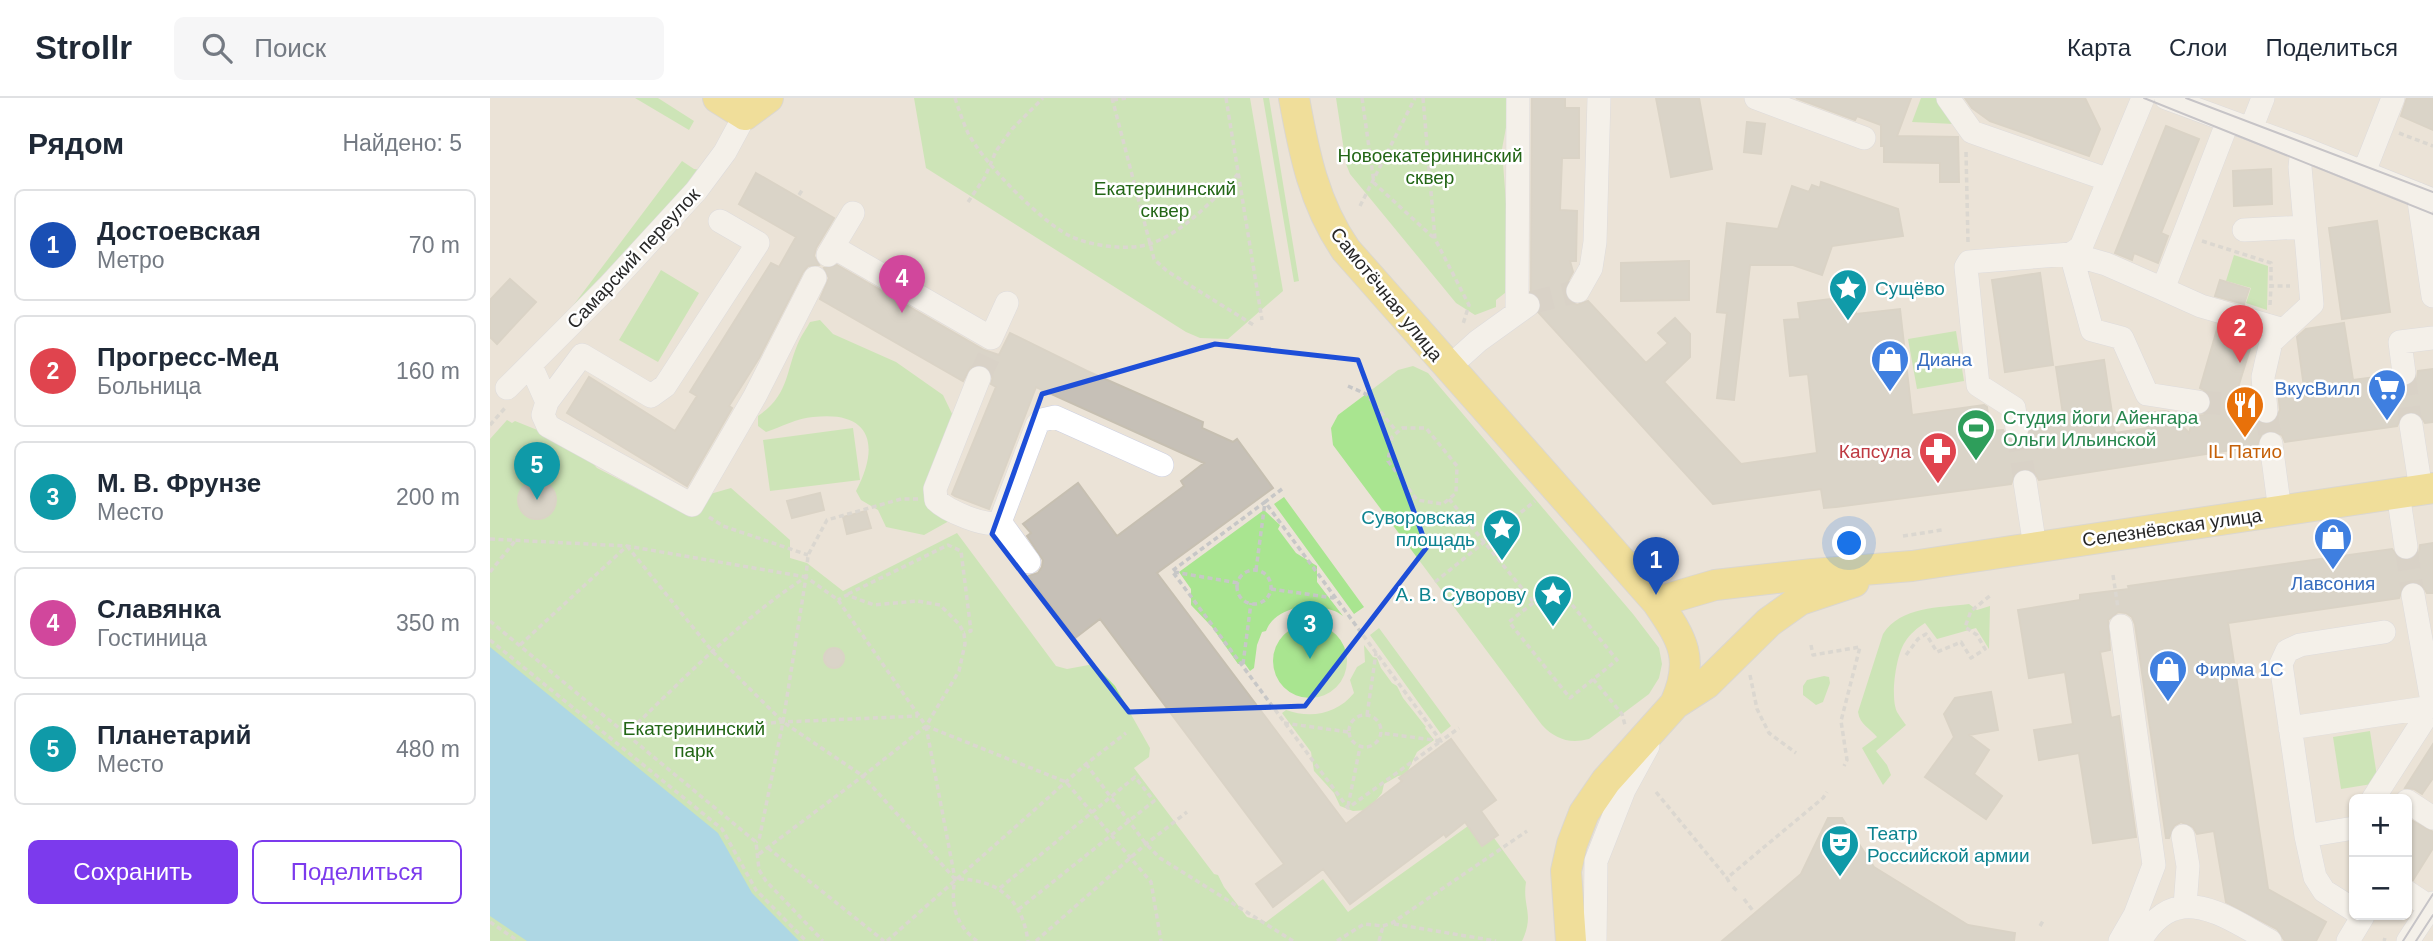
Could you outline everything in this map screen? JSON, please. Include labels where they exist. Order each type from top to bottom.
[{"type":"main road","points":[[718,98],[755,104]]},
{"type":"main road","name":"Самотёчная улица","points":[[1294,98],[1314,185],[1323,212],[1334,232],[1346,250],[1448,368]]},
{"type":"main road","points":[[1448,368],[1657,603],[1685,650],[1685,679],[1675,704],[1606,781],[1584,813],[1572,844],[1566,871],[1571,941]]},
{"type":"main road","name":"Селезнёвская улица","points":[[1657,603],[1715,586],[1813,573],[1912,566],[2417,491]]},
{"type":"main road","name":"Селезнёвская улица","points":[[1675,704],[1706,684],[1769,622],[1800,600],[1912,566]]},
{"type":"street","points":[[1448,368],[1524,307],[1518,98]]},
{"type":"street","points":[[1578,291],[1591,268],[1595,242],[1599,98]]},
{"type":"street","points":[[1756,98],[1864,138]]},
{"type":"street","points":[[1948,98],[1972,132],[2109,180]]},
{"type":"street","points":[[2071,254],[2081,247],[2143,98]]},
{"type":"street","points":[[2166,98],[2426,197],[2433,296]]},
{"type":"street","points":[[2251,129],[2263,98]]},
{"type":"street","points":[[2364,172],[2393,98]]},
{"type":"street","name":"Самарский переулок","points":[[507,397],[531,366],[696,191],[725,152],[755,104]]},
{"type":"street","points":[[2163,289],[2228,121]]},
{"type":"street","points":[[2259,407],[2271,342],[2312,304],[2300,167],[2302,148]]},
{"type":"street","points":[[853,213],[830,251],[991,338],[1007,311],[992,350]]},
{"type":"street","points":[[720,221],[758,243],[664,386],[651,396],[582,355],[547,402],[543,415],[545,422],[554,431],[692,505],[755,396],[815,278]]},
{"type":"street","points":[[2244,230],[2305,227]]},
{"type":"street","points":[[2071,254],[2092,330],[2123,338],[2147,394],[2198,402]]},
{"type":"street","points":[[2017,428],[2014,408],[1978,385],[1966,267],[1969,261],[2071,254],[2106,264],[2201,306],[2284,330]]},
{"type":"street","points":[[2404,373],[2400,342],[2433,338]]},
{"type":"street","points":[[531,366],[547,402]]},
{"type":"street","points":[[979,378],[935,489],[936,500],[943,507],[989,525],[1000,523]]},
{"type":"street","points":[[1000,523],[1037,425],[1049,417],[1055,417],[1162,465]]},
{"type":"street","points":[[2406,547],[2417,491],[2411,425]]},
{"type":"street","points":[[2271,444],[2280,511]]},
{"type":"street","points":[[2025,482],[2035,547]]},
{"type":"street","points":[[1000,523],[1029,562]]},
{"type":"street","points":[[2378,792],[2433,707],[2426,625],[2413,596]]},
{"type":"street","points":[[2120,626],[2154,865],[2135,915],[2120,941]]},
{"type":"street","points":[[2349,908],[2319,884],[2312,868],[2280,671],[2287,651],[2300,645],[2384,632]]},
{"type":"street","points":[[1595,941],[1595,874],[1600,847],[1624,790],[1675,704]]},
{"type":"street","points":[[2290,728],[2433,707]]},
{"type":"street","points":[[2412,804],[2433,818]]},
{"type":"street","points":[[2306,836],[2349,830]]},
{"type":"street","points":[[2183,836],[2188,866],[2185,906]]},
{"type":"street","points":[[2409,941],[2432,906],[2412,895]]},
{"type":"street","points":[[2140,941],[2150,923],[2169,911],[2185,906],[2205,909],[2228,918],[2270,941]]},
{"type":"street","points":[[2348,941],[2361,920]]},
{"type":"path","points":[[955,98],[968,133],[991,165],[1039,213],[1070,236],[1099,244],[1150,244],[1181,226],[1216,197],[1238,174]]},
{"type":"path","points":[[968,202],[985,177],[996,150],[1012,129],[1043,98]]},
{"type":"path","points":[[1126,98],[1112,99],[1154,258],[1167,271],[1255,326]]},
{"type":"path","points":[[1226,98],[1262,320]]},
{"type":"path","points":[[1363,98],[1374,183],[1435,239],[1469,305],[1463,324]]},
{"type":"path","points":[[1360,206],[1415,98]]},
{"type":"path","points":[[1423,98],[1435,239]]},
{"type":"path","points":[[2381,125],[2433,146]]},
{"type":"path","points":[[1966,146],[1969,261]]},
{"type":"path","points":[[799,195],[803,189]]},
{"type":"path","points":[[2184,235],[2271,264],[2271,286],[2310,287]]},
{"type":"path","points":[[1348,386],[1366,394],[1397,432]]},
{"type":"path","points":[[490,425],[507,397]]},
{"type":"path","points":[[1402,428],[1426,428],[1457,466],[1456,493],[1443,504],[1417,500],[1388,461],[1392,437],[1397,432],[1402,428]]},
{"type":"path","points":[[1172,571],[1282,489]]},
{"type":"path","points":[[756,842],[759,840],[783,722],[808,555],[827,520],[901,499],[936,500]]},
{"type":"path","points":[[1449,499],[1534,603]]},
{"type":"path","points":[[1435,582],[1535,501]]},
{"type":"path","points":[[1256,570],[1265,502]]},
{"type":"path","points":[[1265,502],[1441,741]]},
{"type":"path","points":[[710,519],[808,555]]},
{"type":"path","points":[[1903,536],[1942,530]]},
{"type":"path","points":[[2334,531],[2336,541]]},
{"type":"path","points":[[490,539],[627,546],[806,577],[838,600],[926,726],[955,879],[951,896],[957,916],[968,934],[977,941]]},
{"type":"path","points":[[490,572],[515,541]]},
{"type":"path","points":[[838,600],[948,545],[961,551],[971,631],[964,633]]},
{"type":"path","points":[[520,645],[627,546]]},
{"type":"path","points":[[627,546],[713,652],[783,722],[863,776],[955,879],[976,879],[1000,888],[1019,909],[1028,941]]},
{"type":"path","points":[[1256,570],[1269,579],[1271,589],[1264,600],[1251,603],[1239,593],[1238,583],[1245,573],[1256,570]]},
{"type":"path","points":[[1172,571],[1238,583]]},
{"type":"path","points":[[1172,571],[1348,808]]},
{"type":"path","points":[[2113,575],[2120,626]]},
{"type":"path","points":[[625,735],[713,652],[785,591],[806,577]]},
{"type":"path","points":[[1556,585],[1617,660],[1593,679],[1570,698],[1509,622],[1556,585]]},
{"type":"path","points":[[1271,589],[1336,598]]},
{"type":"path","points":[[1906,655],[1917,639],[1927,634],[1937,652],[1961,642],[1971,658],[1985,649],[1977,635],[1965,627],[1970,611],[1991,594]]},
{"type":"path","points":[[759,854],[926,726],[959,671],[964,656],[964,633],[940,605],[917,601],[874,605],[846,595]]},
{"type":"path","points":[[1242,667],[1251,603]]},
{"type":"path","points":[[490,621],[756,842],[759,870],[766,881],[823,941]]},
{"type":"path","points":[[490,640],[722,829],[756,890],[806,941]]},
{"type":"path","points":[[1811,645],[1813,656],[1860,647],[1841,721],[1847,760],[1844,766]]},
{"type":"path","points":[[1367,715],[1376,653]]},
{"type":"path","points":[[1750,676],[1757,709],[1769,733],[1796,753]]},
{"type":"path","points":[[1593,679],[1622,715],[1626,726]]},
{"type":"path","points":[[1367,715],[1378,721],[1381,733],[1374,745],[1360,747],[1354,744],[1348,732],[1353,719],[1367,715]]},
{"type":"path","points":[[625,735],[783,722],[918,716]]},
{"type":"path","points":[[1284,723],[1348,732]]},
{"type":"path","points":[[926,726],[1066,782],[1151,882],[1161,941]]},
{"type":"path","points":[[1348,808],[1458,728]]},
{"type":"path","points":[[768,848],[885,941],[1086,764],[1126,733]]},
{"type":"path","points":[[1381,733],[1441,741]]},
{"type":"path","points":[[1348,808],[1360,747]]},
{"type":"path","points":[[1086,764],[1146,844],[1160,858],[1293,941]]},
{"type":"path","points":[[1000,888],[1135,777],[1154,801],[1019,909]]},
{"type":"path","points":[[1656,792],[1728,880],[1828,792]]},
{"type":"path","points":[[1036,941],[1146,844],[1187,813]]},
{"type":"path","points":[[1337,941],[1364,924],[1383,926],[1392,923],[1527,831]]},
{"type":"path","points":[[1733,887],[1738,892]]},
{"type":"path","points":[[1744,899],[1754,912]]},
{"type":"path","points":[[490,922],[518,941]]},
{"type":"path","points":[[1392,923],[1470,939],[1496,941]]},
{"type":"path","points":[[1373,941],[1380,939],[1383,926]]},
{"type":"highlighted area","points":[[1215,344],[1358,360],[1427,547],[1305,706],[1129,712],[992,534],[1042,394]]},
{"type":"green space","points":[[635,98],[658,98],[694,121],[689,130]]},
{"type":"green space","name":"Екатерининский сквер","points":[[914,98],[1250,98],[1283,291],[1228,339],[1200,338],[1186,332],[926,168]]},
{"type":"green space","points":[[1263,98],[1269,98],[1299,281],[1294,282]]},
{"type":"green space","name":"Новоекатерининский сквер","points":[[1336,98],[1507,98],[1510,106],[1502,149],[1511,272],[1505,293],[1496,300],[1496,307],[1475,315],[1456,303],[1350,174],[1346,164]]},
{"type":"green space","points":[[1921,98],[1939,98],[1954,124],[1912,122]]},
{"type":"green space","points":[[682,161],[694,169],[703,170],[572,307]]},
{"type":"green space","points":[[2234,255],[2268,266],[2267,310],[2246,303],[2251,288],[2226,281]]},
{"type":"green space","points":[[661,270],[699,293],[658,362],[619,340]]},
{"type":"green space","points":[[820,320],[833,334],[896,362],[943,395],[955,420],[941,464],[949,521],[924,535],[886,527],[878,510],[861,500],[856,491],[868,459],[868,446],[866,434],[859,425],[848,419],[833,416],[807,418],[766,432],[758,426],[758,416],[781,391],[795,352],[810,322]]},
{"type":"green space","points":[[1956,331],[1964,381],[1917,389],[1908,339]]},
{"type":"green space","points":[[1413,366],[1428,373],[1659,648],[1662,664],[1659,678],[1649,694],[1589,739],[1563,739],[1542,725],[1333,445],[1331,428],[1338,415],[1398,370]]},
{"type":"green space","name":"Екатерининский парк","points":[[507,420],[577,446],[597,468],[657,499],[686,501],[731,488],[790,540],[790,558],[807,563],[843,591],[957,533],[1056,666],[1067,669],[1094,664],[1115,686],[1150,748],[1149,757],[1134,768],[1214,874],[1218,875],[1247,917],[1266,922],[1323,879],[1348,912],[1468,826],[1494,838],[1526,882],[1528,924],[1522,941],[490,941],[490,439]]},
{"type":"green space","points":[[853,428],[860,480],[770,491],[763,440]]},
{"type":"green space","points":[[1284,497],[1364,607],[1354,614],[1274,504]]},
{"type":"green space","points":[[1264,510],[1280,525],[1278,529],[1296,553],[1317,566],[1317,582],[1343,616],[1324,609],[1295,608],[1281,614],[1262,632],[1254,668],[1250,671],[1245,664],[1238,664],[1212,627],[1191,605],[1191,589],[1179,572]]},
{"type":"green space","points":[[1969,604],[1977,610],[1990,606],[1989,649],[1976,628],[1937,639],[1925,623],[1911,634],[1902,648],[1895,676],[1894,697],[1897,712],[1906,725],[1876,751],[1891,775],[1883,785],[1862,748],[1877,737],[1863,723],[1858,712],[1883,634],[1900,618],[1910,613]]},
{"type":"green space","points":[[1310,624],[1324,627],[1336,635],[1344,647],[1347,661],[1344,675],[1336,687],[1324,695],[1310,698],[1296,695],[1284,687],[1276,675],[1273,661],[1276,647],[1284,635],[1296,627]]},
{"type":"green space","points":[[1379,628],[1451,726],[1441,734],[1370,635]]},
{"type":"green space","points":[[1364,645],[1373,657],[1377,658],[1381,668],[1397,686],[1434,740],[1417,752],[1406,775],[1398,776],[1384,784],[1382,793],[1368,810],[1353,811],[1340,806],[1334,793],[1314,771],[1311,752],[1282,713],[1286,710],[1305,714],[1323,713],[1340,706],[1354,693],[1350,680],[1357,667],[1365,662]]},
{"type":"green space","points":[[1829,677],[1830,683],[1823,702],[1816,705],[1803,695],[1803,686],[1807,680]]},
{"type":"green space","points":[[2370,731],[2378,783],[2341,789],[2333,737]]},
{"type":"water","points":[[490,647],[718,833],[752,893],[799,941],[527,941],[490,916]]},
{"type":"building","points":[[1532,98],[1565,98],[1565,108],[1579,108],[1579,158],[1562,158],[1560,210],[1577,211],[1576,261],[1570,261],[1573,272],[1566,285],[1566,297],[1577,305],[1588,301],[1646,363],[1668,343],[1658,333],[1675,318],[1690,334],[1690,357],[1664,382],[1741,464],[1817,453],[1808,374],[1790,376],[1784,320],[1800,319],[1798,303],[1854,296],[1856,314],[1900,309],[1912,415],[1984,405],[1987,407],[1990,431],[2003,430],[2013,441],[2020,442],[2026,438],[2031,426],[2064,421],[2056,367],[2104,360],[2115,433],[2147,428],[2145,413],[2165,411],[2189,433],[2194,416],[2204,415],[2212,405],[2211,396],[2200,388],[2218,326],[2254,336],[2236,394],[2246,398],[2241,415],[2252,413],[2255,420],[2261,424],[2275,422],[2280,410],[2278,391],[2304,387],[2297,337],[2306,329],[2344,323],[2353,380],[2390,375],[2398,386],[2406,387],[2417,379],[2418,371],[2433,369],[2433,422],[2425,423],[2421,416],[2410,411],[2402,415],[2397,426],[2285,442],[2282,435],[2270,430],[2262,433],[2257,446],[2039,480],[2035,473],[2024,468],[2016,472],[2011,484],[1836,507],[1824,508],[1821,489],[1713,504],[1539,313],[1542,303],[1539,296],[1531,292]]},
{"type":"building","points":[[1656,98],[1699,98],[1712,169],[1671,177]]},
{"type":"building","points":[[1796,98],[1911,98],[1897,136],[1958,137],[1959,182],[1940,182],[1940,163],[1884,162],[1881,125],[1857,116],[1855,120]]},
{"type":"building","points":[[1965,98],[2085,98],[2100,129],[2089,156],[1990,121],[1972,108]]},
{"type":"building","points":[[2407,98],[2433,98],[2433,130],[2401,116]]},
{"type":"building","points":[[1747,122],[1765,124],[1761,154],[1744,152]]},
{"type":"building","points":[[2166,126],[2199,139],[2161,233],[2168,236],[2158,263],[2134,253],[2132,260],[2115,253]]},
{"type":"building","points":[[2271,169],[2272,204],[2234,206],[2233,171]]},
{"type":"building","points":[[756,173],[834,218],[816,248],[814,256],[819,265],[808,266],[803,272],[759,358],[729,406],[732,408],[687,486],[567,413],[589,377],[675,431],[697,396],[690,392],[771,263],[779,267],[796,237],[739,204]]},
{"type":"building","points":[[1821,182],[1898,209],[1903,236],[1832,246],[1822,275],[1793,265],[1750,265],[1734,400],[1717,398],[1727,313],[1717,312],[1727,223],[1778,229],[1792,186],[1809,192],[1812,185],[1820,188]]},
{"type":"building","points":[[2377,221],[2390,312],[2342,319],[2329,228]]},
{"type":"building","points":[[1689,261],[1689,300],[1621,301],[1621,263]]},
{"type":"building","points":[[837,265],[984,350],[999,355],[1010,333],[1087,371],[1203,422],[1202,428],[1233,442],[1237,439],[1273,488],[1157,573],[1346,824],[1402,781],[1399,778],[1451,739],[1496,800],[1481,811],[1498,835],[1482,846],[1465,822],[1446,837],[1444,834],[1350,904],[1323,869],[1273,907],[1256,884],[1284,864],[1100,619],[1075,638],[1029,576],[1038,573],[1043,560],[1027,536],[1031,533],[1023,524],[1078,483],[1117,536],[1184,486],[1181,481],[1204,463],[1036,387],[989,509],[955,496],[952,494],[996,387],[991,384],[993,377],[990,370],[985,365],[976,364],[970,368],[963,381],[820,299],[829,278],[824,268]]},
{"type":"building","points":[[2040,273],[2053,365],[2005,372],[1992,280]]},
{"type":"building","points":[[510,279],[536,302],[497,344],[490,337],[490,300]]},
{"type":"building","points":[[2220,280],[2249,289],[2244,304],[2215,296]]},
{"type":"building","points":[[537,481],[550,487],[556,500],[550,513],[537,519],[524,513],[518,500],[524,487]]},
{"type":"building","points":[[820,493],[824,510],[792,518],[787,501]]},
{"type":"building","points":[[866,511],[871,528],[847,534],[843,517]]},
{"type":"building","points":[[2433,543],[2433,593],[2427,593],[2423,586],[2411,581],[2404,585],[2399,598],[2228,623],[2268,889],[2326,922],[2316,941],[2285,941],[2277,929],[2226,902],[2214,831],[2197,834],[2193,827],[2181,822],[2174,826],[2169,838],[2166,838],[2135,624],[2132,617],[2126,613],[2118,612],[2108,620],[2110,650],[2100,652],[2111,718],[2119,716],[2136,837],[2093,843],[2079,753],[2039,760],[2034,730],[2073,724],[2065,672],[2029,678],[2018,610],[2080,600],[2080,595],[2129,589],[2128,586],[2392,549],[2400,560],[2409,561],[2419,553],[2420,545]]},
{"type":"building","points":[[834,648],[841,651],[844,658],[841,665],[834,668],[827,665],[824,658],[827,651]]},
{"type":"building","points":[[1991,692],[1998,730],[1969,735],[1989,750],[1974,774],[2002,796],[1986,819],[1925,777],[1954,737],[1944,714],[1955,698]]},
{"type":"building","points":[[2433,744],[2433,778],[2422,794],[2405,788]]},
{"type":"building","name":"Театр Российской армии","points":[[1828,818],[1842,818],[1874,867],[1968,925],[2015,933],[2014,941],[1722,941],[1801,874]]},
{"type":"building","points":[[2412,821],[2433,832],[2433,848],[2413,880]]},
{"type":"tunnel","points":[[1530,303],[1578,291]]},
{"type":"tunnel","points":[[979,378],[992,350]]},
{"type":"tunnel","points":[[2404,373],[2411,425]]},
{"type":"tunnel","points":[[2198,402],[2244,405]]},
{"type":"tunnel","points":[[2266,411],[2271,444]]},
{"type":"tunnel","points":[[2017,428],[2025,482]]},
{"type":"tunnel","points":[[2406,547],[2413,595]]},
{"type":"tram line","points":[[2144,98],[2433,214]]},
{"type":"tram line","points":[[2186,98],[2433,192]]},
{"type":"tram line","points":[[2403,941],[2433,894]]},
{"type":"tram line","points":[[2416,941],[2433,915]]},
{"type":"place","name":"Славянка","points":[[902,313]]},
{"type":"place","name":"Сущёво","points":[[1848,322]]},
{"type":"place","name":"Прогресс-Мед","points":[[2240,363]]},
{"type":"place","name":"Диана","points":[[1890,393]]},
{"type":"place","name":"ВкусВилл","points":[[2387,422]]},
{"type":"place","name":"IL Патио","points":[[2245,439]]},
{"type":"place","name":"Студия йоги Айенгара Ольги Ильинской","points":[[1976,462]]},
{"type":"place","name":"Капсула","points":[[1938,485]]},
{"type":"place","name":"Планетарий","points":[[537,500]]},
{"type":"place","name":"Суворовская площадь","points":[[1502,562]]},
{"type":"place","name":"Лавсония","points":[[2333,571]]},
{"type":"place","name":"Достоевская","points":[[1656,595]]},
{"type":"place","name":"А. В. Суворову","points":[[1553,628]]},
{"type":"place","name":"М. В. Фрунзе","points":[[1310,659]]},
{"type":"place","name":"Фирма 1С","points":[[2168,703]]},
{"type":"place","name":"Театр Российской армии","points":[[1840,878]]}]
